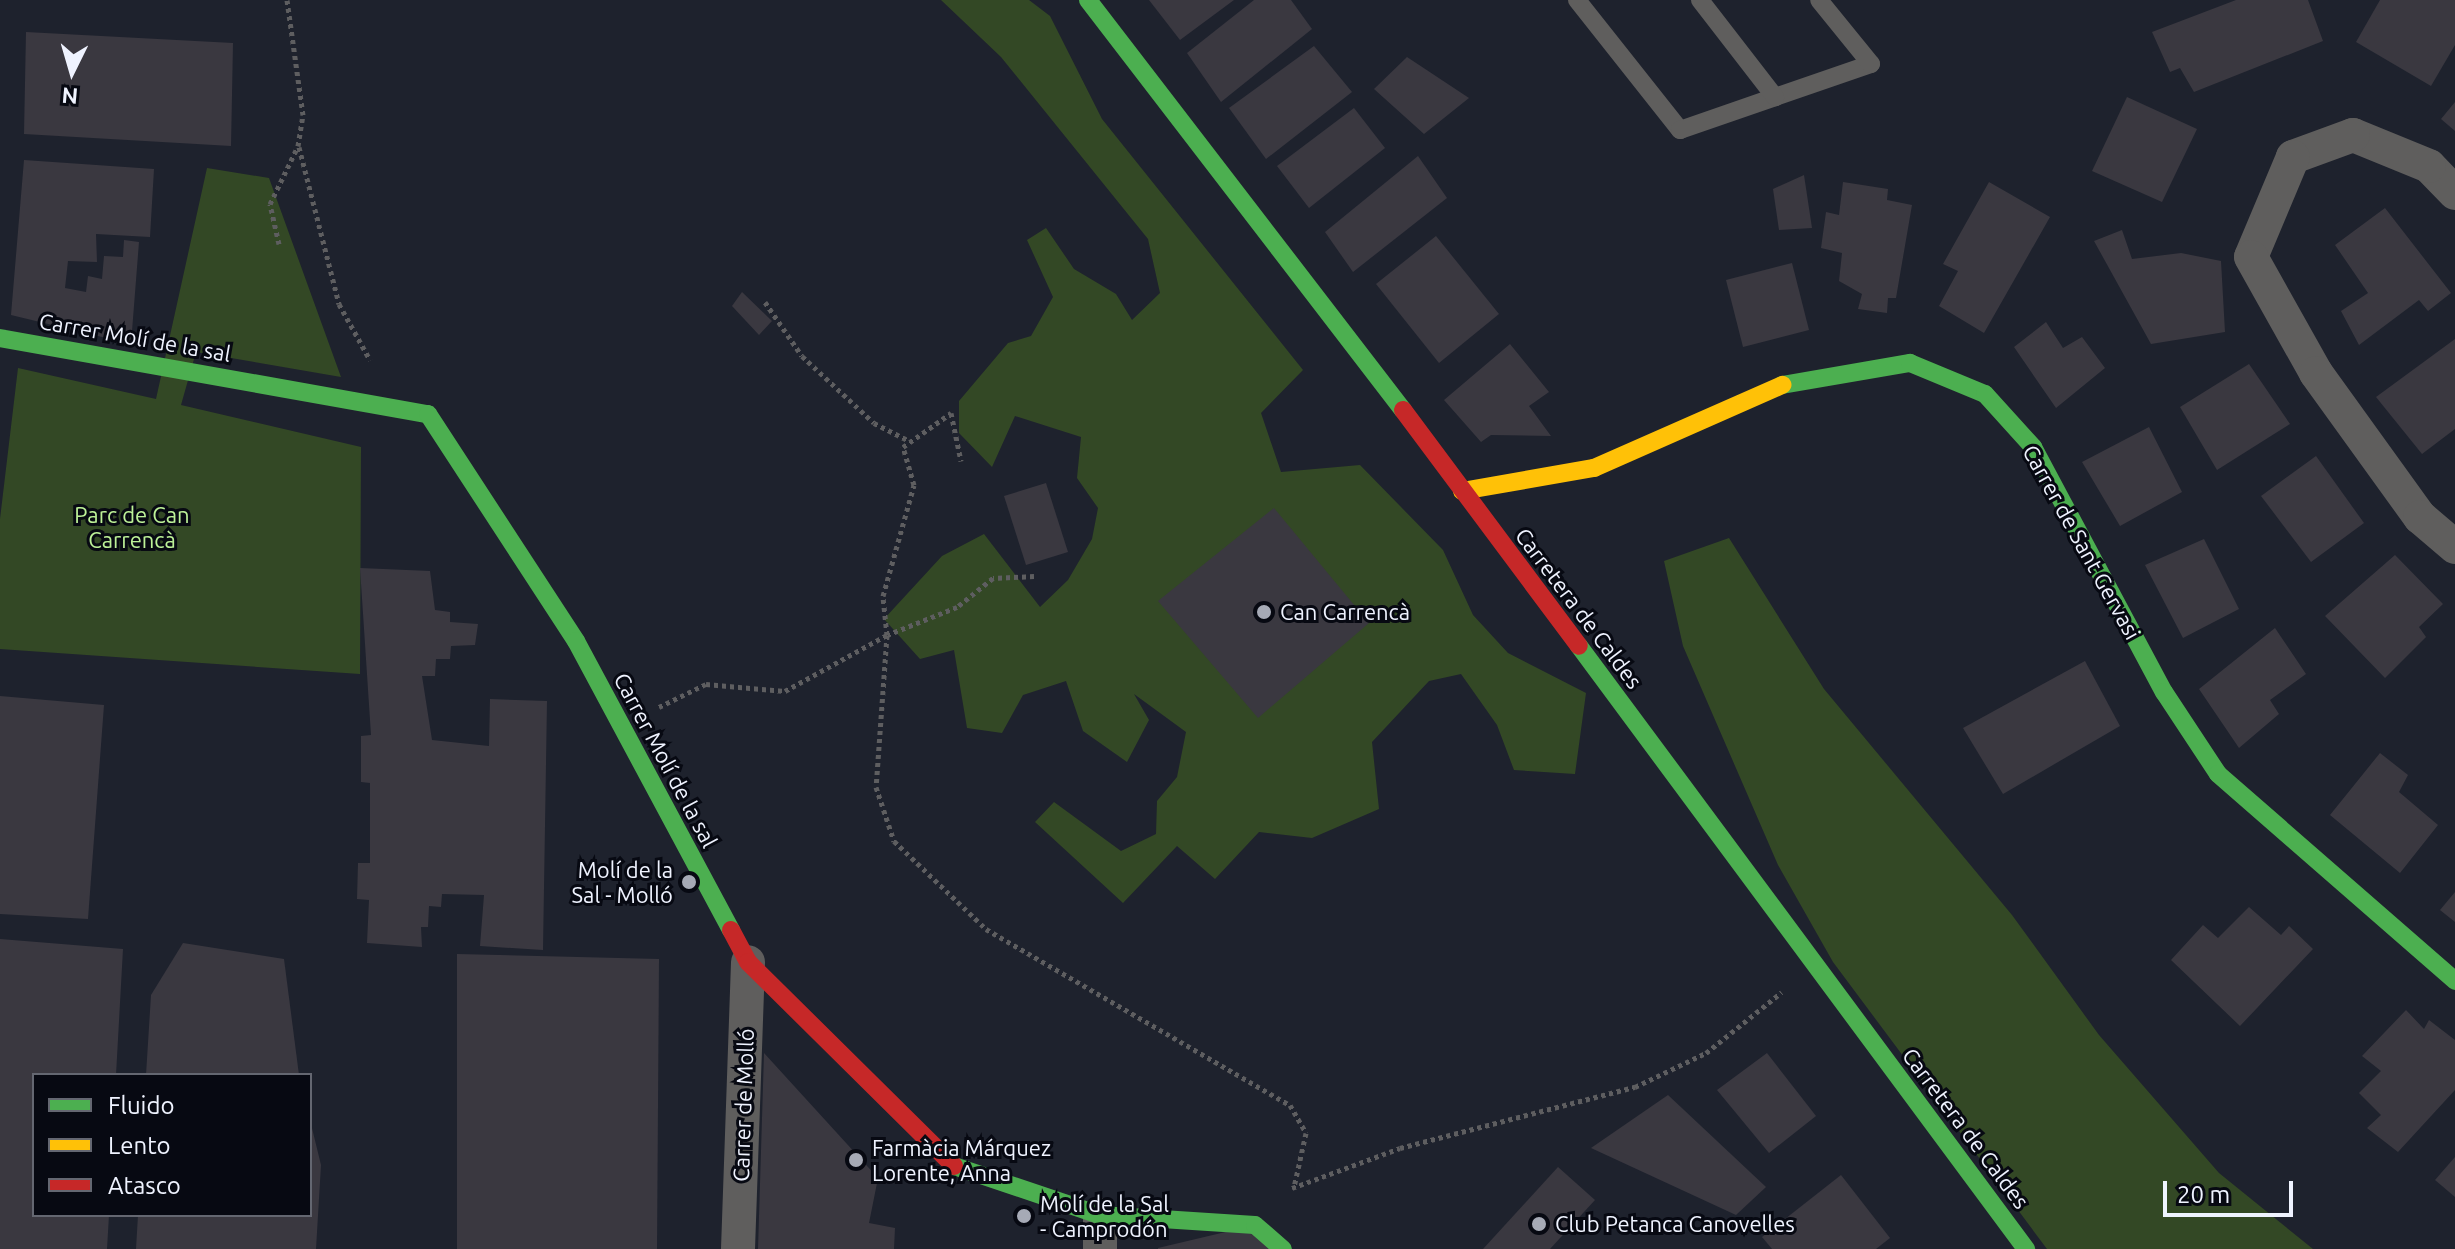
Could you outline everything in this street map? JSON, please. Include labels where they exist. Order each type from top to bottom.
[{"type":"street","name":"Carretera de Caldes","points":[[1088,0],[1462,491],[2026,1249]]},
{"type":"street","points":[[2455,193],[2429,166],[2353,135],[2293,157],[2251,257],[2316,373],[2420,517],[2455,547]]},
{"type":"street","name":"Carrer Molí de la sal","points":[[0,338],[428,414],[576,641],[619,728],[748,962],[946,1163],[1100,1215],[1255,1225]]},
{"type":"street","name":"Carrer de Sant Gervasi","points":[[1462,491],[1594,468],[1780,385],[1910,363],[1985,394],[2033,447],[2164,692],[2218,774],[2455,981]]},
{"type":"street","name":"Carrer de Molló","points":[[738,1249],[748,962]]},
{"type":"street","points":[[1100,1215],[1100,1249]]},
{"type":"street","points":[[1255,1225],[1283,1249]]},
{"type":"lane","points":[[1577,0],[1680,130],[1871,64],[1819,0]]},
{"type":"lane","points":[[1700,0],[1775,97]]},
{"type":"path","points":[[287,0],[302,85],[298,146],[339,304],[372,366]]},
{"type":"path","points":[[279,244],[270,204],[298,146]]},
{"type":"path","points":[[765,302],[802,356],[874,423],[908,441]]},
{"type":"path","points":[[961,461],[951,413],[903,447],[914,485],[883,596],[887,635],[876,787],[894,841],[986,929],[1290,1105],[1306,1133],[1294,1187]]},
{"type":"path","points":[[619,728],[706,684],[785,691],[887,635],[957,607],[993,578],[1034,576]]},
{"type":"path","points":[[1255,1225],[1294,1187],[1400,1148],[1635,1087],[1706,1053],[1816,966]]},
{"type":"green space","points":[[941,0],[1029,0],[1050,16],[1102,119],[1303,370],[1261,413],[1281,472],[1360,465],[1443,550],[1473,615],[1508,653],[1586,693],[1575,774],[1514,770],[1497,725],[1461,674],[1429,681],[1372,742],[1379,809],[1312,838],[1259,832],[1215,879],[1177,846],[1123,903],[1035,822],[1054,802],[1121,851],[1156,834],[1157,801],[1177,777],[1186,732],[1134,694],[1149,720],[1127,762],[1083,731],[1066,681],[1023,695],[1002,733],[967,728],[954,650],[920,659],[884,619],[942,556],[984,534],[1040,607],[1068,580],[1092,539],[1098,508],[1077,478],[1081,437],[1015,416],[992,467],[959,433],[959,401],[1008,343],[1031,336],[1053,297],[1027,240],[1046,228],[1074,269],[1116,294],[1132,320],[1160,293],[1148,239],[1001,57]]},
{"type":"green space","name":"Parc de Can Carrencà","points":[[207,168],[269,178],[341,377],[196,352],[181,405],[361,447],[360,674],[0,649],[0,519],[18,368],[156,399]]},
{"type":"green space","points":[[1729,538],[1824,689],[2012,915],[2099,1035],[2219,1173],[2313,1249],[2047,1249],[1833,962],[1778,865],[1683,646],[1664,561]]},
{"type":"building","points":[[1149,0],[1234,0],[1180,40]]},
{"type":"building","points":[[1254,0],[1291,0],[1312,29],[1221,102],[1187,53]]},
{"type":"building","points":[[2236,0],[2308,0],[2323,41],[2194,92],[2180,68],[2170,72],[2152,32]]},
{"type":"building","points":[[2380,0],[2455,0],[2455,45],[2431,86],[2356,42]]},
{"type":"building","points":[[26,32],[233,43],[231,146],[24,134]]},
{"type":"building","points":[[1314,46],[1352,92],[1266,159],[1229,108]]},
{"type":"building","points":[[1407,57],[1469,98],[1424,134],[1374,89]]},
{"type":"building","points":[[2127,97],[2197,129],[2162,202],[2092,171]]},
{"type":"building","points":[[2455,102],[2455,131],[2441,119]]},
{"type":"building","points":[[1354,108],[1385,148],[1309,208],[1277,166]]},
{"type":"building","points":[[1418,156],[1447,198],[1353,272],[1325,232]]},
{"type":"building","points":[[24,160],[154,169],[150,237],[96,234],[97,262],[68,261],[65,288],[86,292],[88,276],[102,279],[104,256],[123,257],[124,240],[139,242],[131,344],[11,315]]},
{"type":"building","points":[[1804,175],[1812,228],[1779,230],[1773,189]]},
{"type":"building","points":[[1843,182],[1888,189],[1887,200],[1912,205],[1896,298],[1888,298],[1887,313],[1858,309],[1862,294],[1839,281],[1842,253],[1821,248],[1826,212],[1839,215]]},
{"type":"building","points":[[1989,182],[2050,217],[1984,333],[1939,306],[1958,271],[1943,264]]},
{"type":"building","points":[[2385,208],[2451,293],[2428,311],[2419,300],[2359,345],[2341,311],[2368,293],[2335,245]]},
{"type":"building","points":[[2122,230],[2132,259],[2181,253],[2221,261],[2225,332],[2151,344],[2094,241]]},
{"type":"building","points":[[1436,236],[1499,314],[1439,363],[1376,284]]},
{"type":"building","points":[[1792,263],[1809,330],[1743,347],[1726,280]]},
{"type":"building","points":[[742,292],[772,321],[759,335],[732,306]]},
{"type":"building","points":[[2046,322],[2063,348],[2082,337],[2105,368],[2056,408],[2014,347]]},
{"type":"building","points":[[2455,339],[2455,429],[2422,454],[2376,397]]},
{"type":"building","points":[[1510,344],[1549,392],[1529,406],[1551,436],[1491,435],[1481,442],[1444,400]]},
{"type":"building","points":[[2249,364],[2290,424],[2217,470],[2180,407]]},
{"type":"building","points":[[2149,427],[2182,492],[2120,526],[2082,462]]},
{"type":"building","points":[[2316,456],[2364,523],[2311,562],[2261,496]]},
{"type":"building","points":[[1046,483],[1068,552],[1026,565],[1004,496]]},
{"type":"building","name":"Can Carrencà","points":[[1274,508],[1369,623],[1258,718],[1158,601]]},
{"type":"building","points":[[2204,539],[2239,609],[2183,638],[2145,565]]},
{"type":"building","points":[[2395,555],[2443,604],[2419,627],[2426,637],[2385,678],[2325,616]]},
{"type":"building","points":[[360,568],[430,571],[435,610],[450,612],[450,622],[478,624],[475,645],[451,646],[450,659],[436,659],[435,676],[422,676],[432,740],[489,746],[490,699],[547,701],[543,950],[480,946],[484,895],[442,894],[441,907],[429,906],[428,927],[421,927],[422,947],[367,943],[369,900],[357,899],[358,863],[370,863],[370,783],[361,782],[361,736],[371,735]]},
{"type":"building","points":[[2275,628],[2306,674],[2270,700],[2279,714],[2239,748],[2199,689]]},
{"type":"building","points":[[2085,661],[2120,726],[2003,794],[1963,728]]},
{"type":"building","points":[[0,696],[104,705],[88,919],[0,914]]},
{"type":"building","points":[[2380,753],[2408,775],[2399,792],[2438,825],[2400,873],[2330,815]]},
{"type":"building","points":[[2455,892],[2455,922],[2440,910]]},
{"type":"building","points":[[2249,907],[2281,935],[2289,926],[2313,949],[2240,1026],[2171,960],[2203,925],[2218,938]]},
{"type":"building","points":[[0,939],[123,949],[116,1073],[32,1073],[32,1217],[109,1217],[107,1249],[0,1249]]},
{"type":"building","points":[[183,943],[284,959],[299,1073],[146,1073],[151,995]]},
{"type":"building","points":[[457,954],[659,959],[657,1249],[457,1249]]},
{"type":"building","points":[[2406,1010],[2424,1029],[2429,1020],[2455,1040],[2455,1090],[2398,1152],[2367,1128],[2381,1115],[2359,1093],[2381,1071],[2362,1056]]},
{"type":"building","points":[[764,1053],[878,1178],[869,1223],[895,1228],[894,1249],[758,1249]]},
{"type":"building","points":[[1767,1053],[1816,1116],[1769,1153],[1717,1090]]},
{"type":"building","points":[[1668,1095],[1766,1187],[1736,1215],[1591,1148]]},
{"type":"building","points":[[312,1128],[321,1165],[316,1249],[136,1249],[138,1217],[312,1217]]},
{"type":"building","points":[[2455,1157],[2455,1197],[2435,1180]]},
{"type":"building","name":"Club Petanca Canovelles","points":[[1558,1167],[1595,1200],[1550,1249],[1483,1249]]},
{"type":"building","points":[[1841,1175],[1890,1238],[1876,1249],[1772,1249],[1762,1237]]},
{"type":"building","points":[[1255,1225],[1277,1249],[1158,1249],[1158,1248]]},
{"type":"traffic: fast","points":[[1088,0],[1403,410]]},
{"type":"traffic: fast","points":[[0,338],[428,414],[576,641],[731,930]]},
{"type":"traffic: fast","points":[[1782,385],[1910,363],[1985,394],[2033,447],[2164,692],[2218,774],[2455,981]]},
{"type":"traffic: fast","points":[[1579,646],[2026,1249]]},
{"type":"traffic: fast","points":[[954,1166],[1100,1215],[1255,1225],[1283,1249]]},
{"type":"traffic: slow","points":[[1462,491],[1594,468],[1782,385]]},
{"type":"traffic: jam","points":[[1403,410],[1579,646]]},
{"type":"traffic: jam","points":[[731,930],[748,962],[954,1166]]},
{"type":"place","name":"Can Carrencà","points":[[1264,612]]},
{"type":"place","name":"Molí de la Sal - Molló","points":[[689,882]]},
{"type":"place","name":"Farmàcia Márquez Lorente, Anna","points":[[856,1160]]},
{"type":"place","name":"Molí de la Sal - Camprodón","points":[[1024,1216]]},
{"type":"place","name":"Club Petanca Canovelles","points":[[1539,1224]]}]
